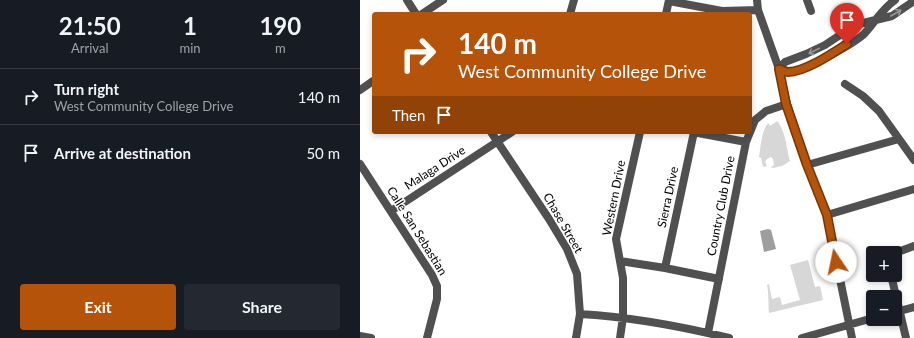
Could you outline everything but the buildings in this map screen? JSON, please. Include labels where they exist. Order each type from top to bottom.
[{"type":"street","points":[[407,0],[415,12]]},
{"type":"street","points":[[425,12],[442,0]]},
{"type":"street","points":[[571,12],[574,0]]},
{"type":"street","points":[[666,12],[669,0],[718,12]]},
{"type":"street","points":[[757,0],[758,10],[779,69],[786,104],[807,165],[827,215],[852,338]]},
{"type":"street","points":[[807,0],[811,11]]},
{"type":"street","points":[[779,69],[788,72],[804,68],[825,59],[863,34],[887,5],[895,0]]},
{"type":"street","points":[[779,69],[785,62],[806,54],[832,41],[855,25],[892,16],[914,1]]},
{"type":"street","points":[[734,12],[758,10]]},
{"type":"street","points":[[832,41],[838,51]]},
{"type":"street","points":[[360,90],[372,83]]},
{"type":"street","points":[[845,84],[863,96],[879,111],[914,160]]},
{"type":"street","name":"Country Club Drive","points":[[752,127],[755,120],[766,111],[786,104]]},
{"type":"street","name":"Chase Street","points":[[492,134],[549,219],[567,249],[577,274],[580,314],[576,338]]},
{"type":"street","name":"Malaga Drive","points":[[391,211],[509,134]]},
{"type":"street","name":"Western Drive","points":[[620,338],[623,317],[623,278],[616,239],[640,134]]},
{"type":"street","name":"Sierra Drive","points":[[665,268],[694,134]]},
{"type":"street","points":[[704,134],[746,142]]},
{"type":"street","name":"Country Club Drive","points":[[708,333],[746,142],[749,134]]},
{"type":"street","points":[[807,165],[899,138]]},
{"type":"street","name":"Calle San Sebastian","points":[[360,164],[437,286],[437,299],[427,338]]},
{"type":"street","points":[[827,215],[914,189]]},
{"type":"street","points":[[902,250],[914,246]]},
{"type":"street","points":[[620,261],[719,279]]},
{"type":"street","points":[[902,311],[914,307]]},
{"type":"street","points":[[580,314],[623,317],[729,338]]},
{"type":"street","points":[[802,338],[866,320]]},
{"type":"street","points":[[902,326],[906,338]]},
{"type":"street","points":[[360,336],[371,338]]},
{"type":"shaded area","points":[[777,121],[784,134],[790,161],[782,166],[773,168],[771,167],[774,165],[771,157],[765,162],[767,166],[763,167],[761,158],[759,157],[763,135],[768,123],[770,126]]},
{"type":"shaded area","points":[[768,229],[771,230],[776,249],[764,252],[760,231]]},
{"type":"shaded area","points":[[808,260],[815,287],[820,286],[823,300],[769,313],[767,285],[769,284],[772,299],[780,297],[782,305],[800,300],[790,265]]},
{"type":"route","points":[[836,262],[827,215],[807,165],[786,104],[779,69],[788,72],[804,68],[825,59],[847,44]]}]
